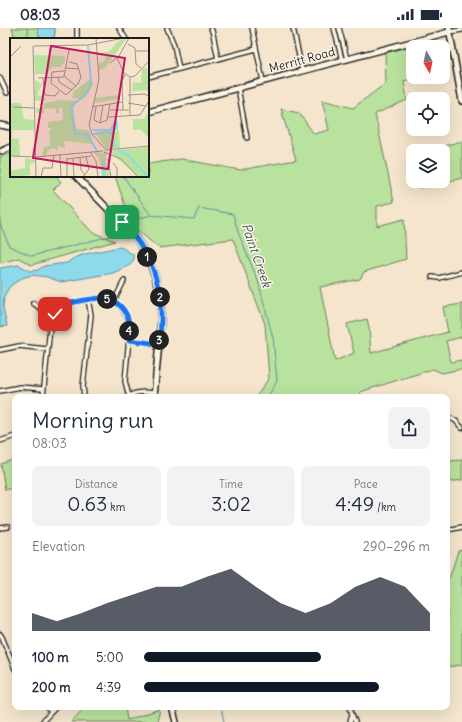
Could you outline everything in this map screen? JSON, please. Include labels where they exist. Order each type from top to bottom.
[{"type":"street","points":[[119,28],[125,38]]},
{"type":"street","points":[[167,28],[174,45],[179,69]]},
{"type":"street","points":[[211,28],[218,59]]},
{"type":"street","points":[[252,28],[263,81]]},
{"type":"street","points":[[293,28],[302,70]]},
{"type":"street","points":[[334,28],[344,59]]},
{"type":"street","points":[[339,28],[344,59]]},
{"type":"street","points":[[449,30],[462,102]]},
{"type":"street","name":"Merritt Road","points":[[149,112],[449,30],[462,30]]},
{"type":"street","points":[[149,78],[256,49]]},
{"type":"street","points":[[0,78],[7,94]]},
{"type":"street","points":[[238,88],[247,138]]},
{"type":"street","points":[[0,125],[10,127]]},
{"type":"street","points":[[77,177],[130,230],[147,256],[157,281],[161,302],[161,330],[154,394]]},
{"type":"street","points":[[432,277],[439,278],[462,272]]},
{"type":"street","points":[[114,301],[124,281]]},
{"type":"street","points":[[43,394],[47,349],[53,317],[58,310],[65,305],[105,298],[114,301],[122,307],[128,317],[130,327],[125,381],[128,394]]},
{"type":"street","points":[[84,394],[91,315],[88,300]]},
{"type":"street","points":[[33,303],[53,317]]},
{"type":"street","points":[[129,340],[159,344]]},
{"type":"street","points":[[0,350],[19,346],[47,349]]},
{"type":"street","points":[[0,391],[20,387],[43,389]]},
{"type":"street","points":[[131,394],[144,394]]},
{"type":"street","points":[[450,418],[456,421],[462,428]]},
{"type":"street","points":[[0,442],[12,437]]},
{"type":"street","points":[[0,528],[8,527]]},
{"type":"street","points":[[450,529],[462,527]]},
{"type":"street","points":[[0,634],[12,662]]},
{"type":"street","points":[[173,710],[176,722]]},
{"type":"street","points":[[351,710],[355,722]]},
{"type":"street","points":[[42,722],[52,712]]},
{"type":"street","points":[[350,722],[352,714]]},
{"type":"green space","points":[[12,28],[54,28],[55,31],[54,38],[15,38]]},
{"type":"green space","points":[[406,48],[406,80],[404,81],[406,100],[375,114],[394,202],[377,206],[377,226],[404,219],[406,259],[364,272],[360,279],[320,287],[335,361],[354,353],[347,324],[367,319],[371,353],[448,332],[443,307],[462,304],[462,337],[446,341],[451,362],[462,360],[462,369],[442,373],[433,369],[360,392],[360,394],[258,394],[269,378],[265,324],[233,239],[159,248],[132,226],[115,177],[149,177],[149,164],[181,159],[240,170],[296,160],[281,109],[299,113],[314,134],[329,130],[322,100],[353,108],[386,83],[385,53]]},
{"type":"green space","points":[[462,141],[462,178],[450,181],[450,144]]},
{"type":"green space","points":[[10,153],[10,177],[57,177],[61,182],[53,190],[92,232],[115,241],[31,265],[19,258],[0,263],[0,157]]},
{"type":"green space","points":[[450,458],[451,461],[462,460],[462,480],[450,482]]},
{"type":"green space","points":[[12,460],[12,488],[5,490],[1,464]]},
{"type":"green space","points":[[462,550],[462,665],[450,667],[450,576],[458,551]]},
{"type":"green space","points":[[82,710],[125,710],[127,720],[160,710],[157,722],[71,722]]},
{"type":"water","points":[[37,28],[54,28],[54,38],[40,38]]},
{"type":"water","points":[[120,247],[133,254],[134,259],[130,265],[113,273],[61,282],[47,277],[32,275],[22,278],[10,286],[4,296],[3,307],[7,326],[0,327],[0,268],[19,265],[30,271],[38,270],[44,266],[67,263],[74,258],[85,254]]},
{"type":"waterway","points":[[27,28],[29,38]]},
{"type":"waterway","points":[[124,177],[150,214]]},
{"type":"waterway","name":"Paint Creek","points":[[128,226],[140,218],[151,215],[194,219],[199,208],[233,214],[238,232],[258,281],[273,338],[277,381],[270,394]]},
{"type":"waterway","name":"Paint Creek","points":[[0,223],[9,246],[32,256],[114,235],[123,229]]},
{"type":"waterway","name":"Paint Creek","points":[[222,710],[224,722]]},
{"type":"route","points":[[55,314],[68,304],[105,298],[114,301],[122,307],[128,317],[130,327],[129,340],[159,344],[161,330],[161,302],[157,281],[145,251],[130,230],[122,222]]}]
